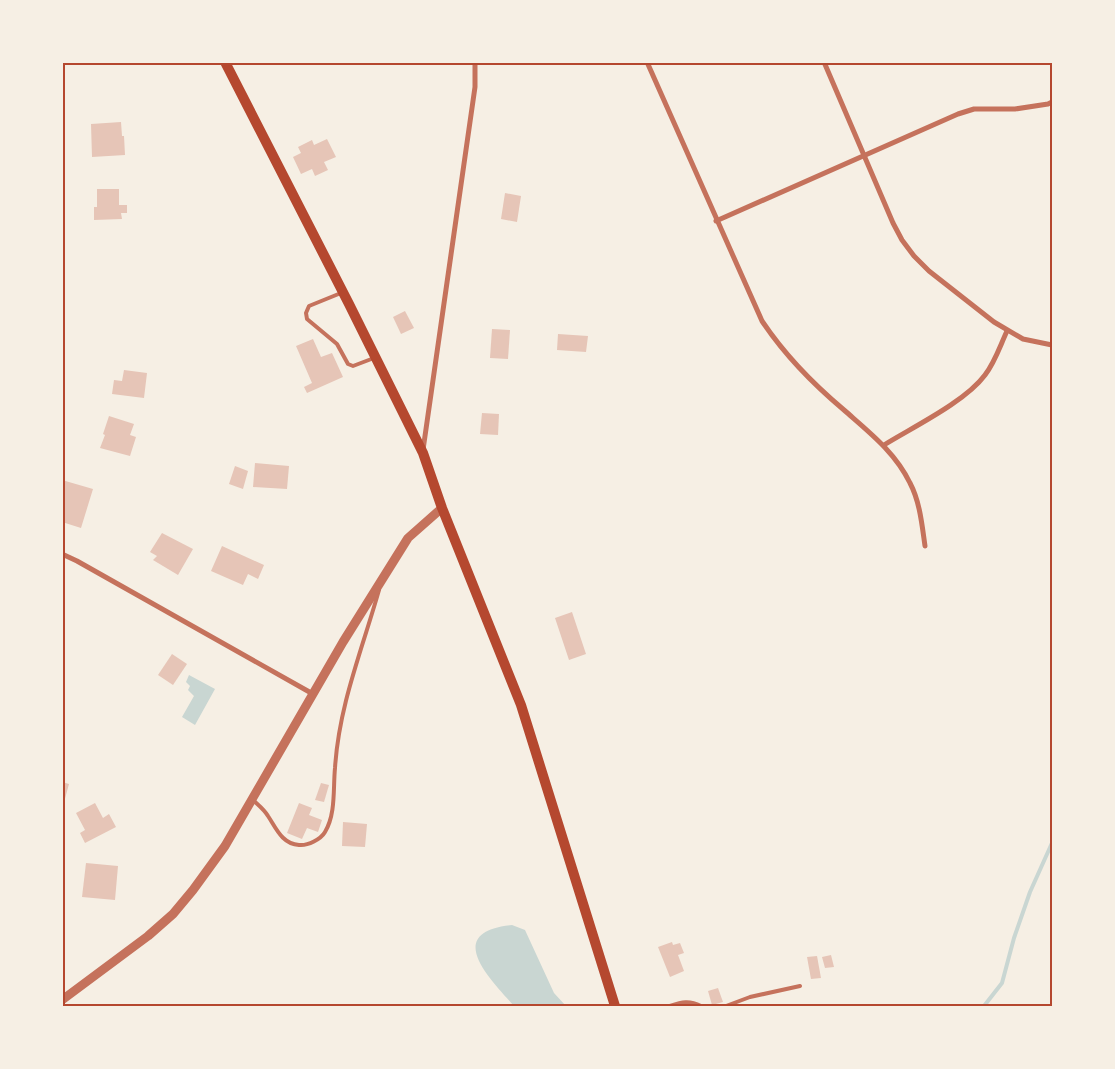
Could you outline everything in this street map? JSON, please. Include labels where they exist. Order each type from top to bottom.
[{"type":"main road","points":[[225,62],[423,453],[442,508],[521,705],[615,1006]]},
{"type":"street","points":[[423,453],[475,87],[474,62]]},
{"type":"street","points":[[647,62],[753,305],[772,337],[813,382],[884,445],[898,464],[911,484],[922,522],[925,546]]},
{"type":"street","points":[[824,62],[892,223],[914,256],[936,276],[1007,331],[1023,339],[1052,345]]},
{"type":"street","points":[[716,221],[958,114],[974,109],[1015,108],[1052,102]]},
{"type":"street","points":[[884,445],[971,390],[984,376],[995,359],[1007,331]]},
{"type":"street","points":[[62,1000],[148,936],[173,914],[194,890],[225,846],[382,578],[408,538],[442,508]]},
{"type":"street","points":[[62,554],[313,694]]},
{"type":"lane","points":[[343,292],[309,306],[306,313],[308,319],[337,344],[348,364],[354,366],[376,358]]},
{"type":"lane","points":[[252,799],[267,814],[281,837],[290,843],[301,845],[316,841],[325,832],[332,814],[336,745],[343,710],[382,578]]},
{"type":"lane","points":[[726,1006],[750,997],[800,986]]},
{"type":"lane","points":[[670,1006],[683,1002],[692,1002],[702,1006]]},
{"type":"shaded area","points":[[189,675],[215,689],[195,725],[182,717],[194,696],[188,690],[190,686],[186,682]]},
{"type":"shaded area","points":[[512,925],[525,930],[554,993],[566,1006],[514,1006],[484,970],[478,958],[476,947],[479,937],[491,929]]},
{"type":"building","points":[[121,122],[125,155],[92,157],[91,124]]},
{"type":"building","points":[[327,139],[336,157],[324,162],[328,170],[315,176],[312,169],[301,174],[293,157],[301,153],[298,147],[312,140],[314,145]]},
{"type":"building","points":[[97,189],[119,189],[119,205],[127,205],[127,213],[121,213],[122,219],[94,220],[94,207],[97,207]]},
{"type":"building","points":[[505,193],[521,196],[517,222],[501,219]]},
{"type":"building","points":[[405,311],[414,328],[401,334],[393,317]]},
{"type":"building","points":[[492,329],[510,330],[508,359],[490,358]]},
{"type":"building","points":[[558,334],[588,336],[586,352],[557,350]]},
{"type":"building","points":[[313,339],[321,357],[332,353],[343,377],[307,393],[304,387],[312,383],[296,346]]},
{"type":"building","points":[[124,370],[147,373],[144,398],[112,394],[114,380],[122,381]]},
{"type":"building","points":[[482,413],[499,414],[498,435],[480,434]]},
{"type":"building","points":[[109,416],[134,424],[130,435],[136,437],[130,456],[100,448]]},
{"type":"building","points":[[255,463],[289,466],[287,489],[253,487]]},
{"type":"building","points":[[235,466],[248,471],[243,489],[229,484]]},
{"type":"building","points":[[62,480],[93,489],[81,528],[62,522],[65,510],[62,509]]},
{"type":"building","points":[[162,533],[193,549],[178,575],[153,560],[157,556],[150,552]]},
{"type":"building","points":[[222,546],[264,565],[258,579],[248,574],[243,585],[211,571]]},
{"type":"building","points":[[572,612],[586,654],[569,660],[555,618]]},
{"type":"building","points":[[172,654],[187,664],[173,685],[158,675]]},
{"type":"building","points":[[62,782],[69,784],[63,806],[62,806]]},
{"type":"building","points":[[321,783],[329,785],[324,802],[315,800]]},
{"type":"building","points":[[95,803],[103,818],[109,814],[116,827],[85,843],[80,833],[85,830],[76,813]]},
{"type":"building","points":[[299,803],[312,808],[309,815],[322,820],[318,832],[307,828],[302,839],[287,833]]},
{"type":"building","points":[[343,822],[367,824],[365,847],[342,846]]},
{"type":"building","points":[[86,863],[118,866],[115,900],[82,897]]},
{"type":"building","points":[[672,942],[673,945],[680,943],[684,953],[678,955],[684,971],[670,977],[658,947]]},
{"type":"building","points":[[831,955],[834,967],[825,968],[822,957]]},
{"type":"building","points":[[817,956],[821,978],[811,979],[807,957]]},
{"type":"building","points":[[718,988],[723,1002],[712,1005],[708,991]]},
{"type":"waterway","points":[[984,1006],[1002,983],[1014,938],[1030,892],[1052,843]]}]
